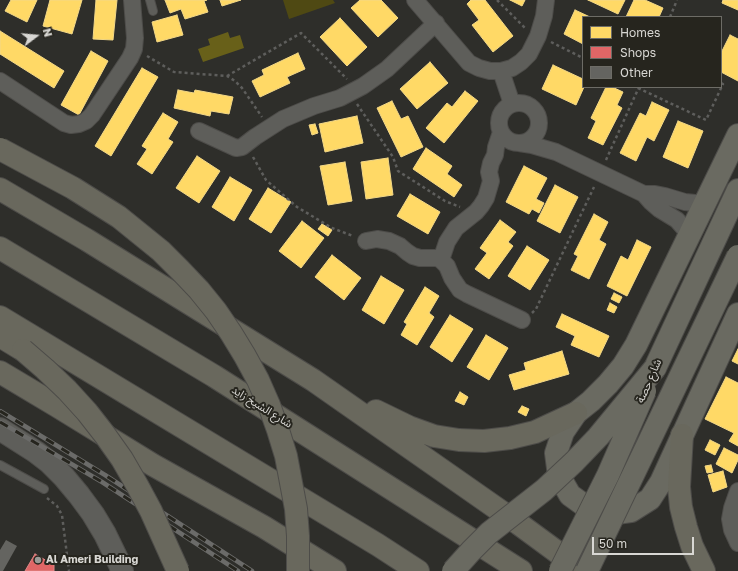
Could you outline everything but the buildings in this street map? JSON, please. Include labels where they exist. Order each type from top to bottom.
[{"type":"highway","points":[[0,149],[73,188],[119,217],[161,251],[199,290],[216,311],[245,356],[258,380],[278,430],[287,463],[296,509],[298,571]]},
{"type":"highway","points":[[0,189],[87,240],[313,380],[519,524],[583,571]]},
{"type":"highway","name":"شارع الشيخ زايد","points":[[0,248],[214,376],[521,571]]},
{"type":"highway","points":[[0,317],[371,541],[418,571]]},
{"type":"highway","points":[[0,336],[23,350],[45,369],[66,390],[105,435],[122,459],[151,511],[178,571]]},
{"type":"highway","points":[[0,372],[153,466],[264,527],[335,571]]},
{"type":"highway","points":[[313,380],[409,427],[434,436],[459,440],[484,441],[510,438],[535,432],[576,413]]},
{"type":"highway","points":[[682,435],[679,487],[681,507],[688,534],[700,568]]},
{"type":"main road","points":[[738,135],[632,352],[608,384],[576,413],[563,432],[556,453],[559,476],[570,495],[588,508],[609,514],[631,511],[650,499],[661,482],[738,314]]},
{"type":"main road","name":"شارع حصة","points":[[560,571],[608,475],[655,368],[738,190]]},
{"type":"main road","points":[[587,571],[738,256]]},
{"type":"main road","points":[[452,571],[489,533],[544,490],[574,462],[598,437],[655,368]]},
{"type":"main road","points":[[0,430],[36,452],[49,462],[80,495],[105,534],[122,571]]},
{"type":"street","points":[[0,81],[64,123],[71,125],[86,121],[92,115],[130,58],[134,49],[135,38],[132,0]]},
{"type":"street","points":[[415,0],[469,63],[484,70],[501,72],[512,68],[529,54],[538,36],[544,16],[546,0]]},
{"type":"street","points":[[199,131],[236,148],[242,147],[269,127],[299,112],[340,98],[375,78],[387,69],[436,24]]},
{"type":"street","points":[[501,72],[512,104]]},
{"type":"street","points":[[495,155],[517,143],[529,141],[537,134],[540,118],[534,108],[528,104],[517,102],[506,108],[502,113],[499,119],[499,126],[505,137],[517,143],[532,145],[556,152],[644,194],[651,202],[677,220],[690,235]]},
{"type":"street","points":[[540,124],[549,144],[556,152]]},
{"type":"street","points":[[441,260],[447,242],[453,232],[476,212],[484,202],[489,190],[490,167],[501,132]]},
{"type":"street","points":[[644,194],[655,194],[685,202],[705,204]]},
{"type":"street","points":[[366,241],[377,239],[389,241],[400,246],[414,256],[420,258],[437,258],[441,260],[447,266],[452,278],[460,290],[522,320]]},
{"type":"street","points":[[738,491],[730,519],[732,530],[738,543]]},
{"type":"lane","points":[[150,0],[153,11]]},
{"type":"lane","points":[[0,465],[44,489]]},
{"type":"path","points":[[670,16],[677,0]]},
{"type":"path","points":[[227,76],[301,33],[353,91],[394,157],[398,171],[445,201],[476,212]]},
{"type":"path","points":[[134,49],[174,72],[227,76],[242,88],[269,127]]},
{"type":"path","points":[[522,320],[530,316],[536,309],[601,173],[638,88]]},
{"type":"path","points":[[640,88],[706,120],[721,88]]},
{"type":"path","points":[[245,144],[266,180],[297,207],[332,228],[366,241]]},
{"type":"path","points":[[44,489],[45,496],[57,506],[62,515],[69,571]]},
{"type":"shaded area","points":[[283,0],[333,0],[335,3],[289,19]]},
{"type":"shaded area","points":[[228,32],[230,38],[240,35],[244,48],[203,62],[198,49],[210,45],[208,39]]},
{"type":"railway","points":[[0,411],[105,475],[252,571]]},
{"type":"railway","points":[[0,422],[102,482],[238,571]]},
{"type":"place","name":"Al Ameri Building","points":[[38,560]]}]
